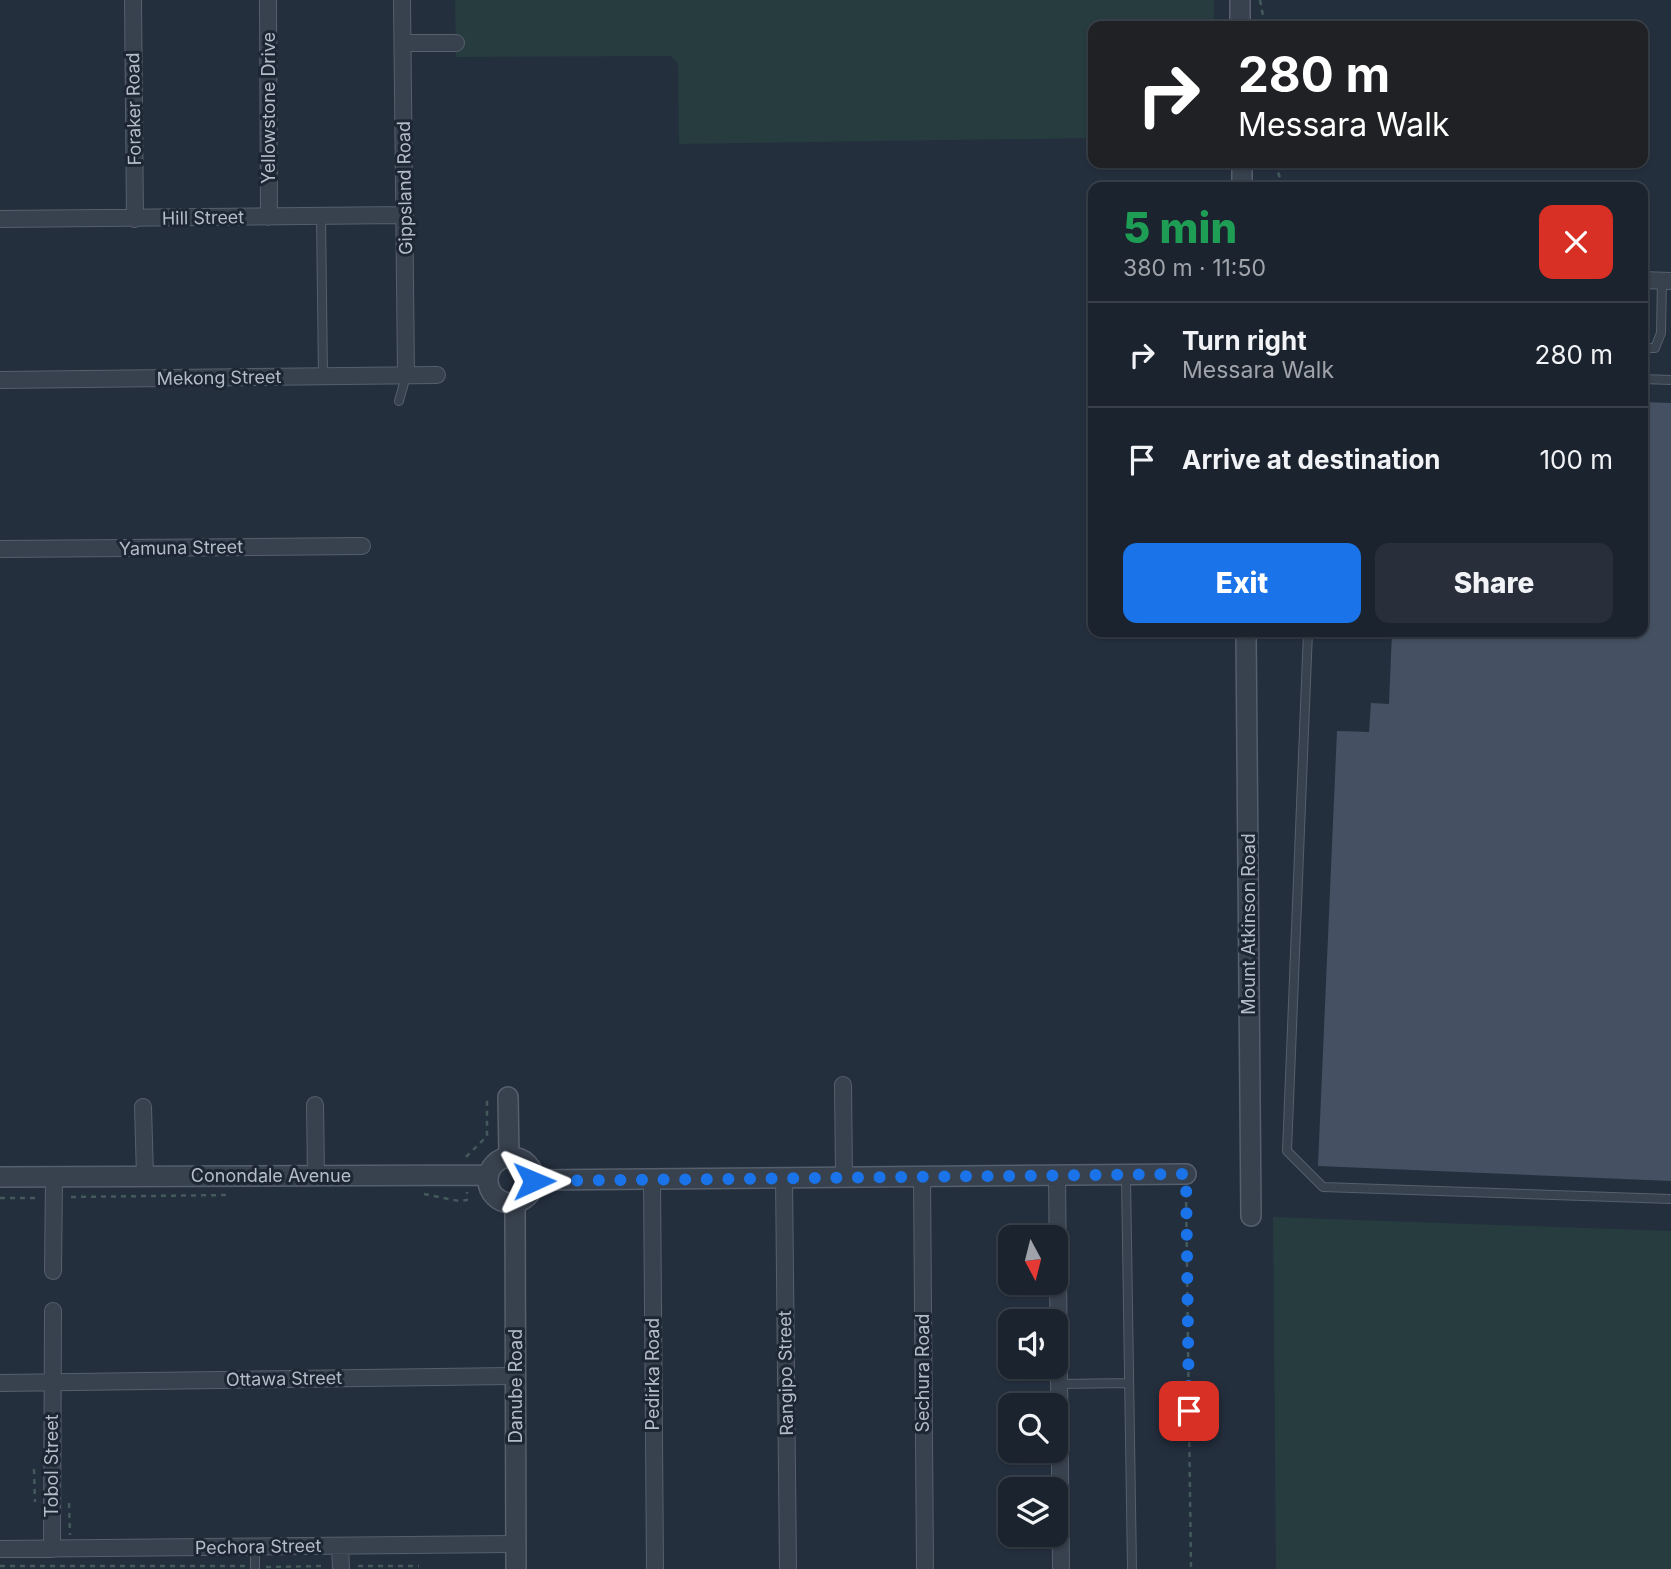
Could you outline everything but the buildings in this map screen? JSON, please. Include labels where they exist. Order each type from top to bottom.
[{"type":"street","name":"Foraker Road","points":[[134,0],[135,219]]},
{"type":"street","name":"Yellowstone Drive","points":[[268,0],[269,217]]},
{"type":"street","name":"Gippsland Road","points":[[402,0],[406,376]]},
{"type":"street","points":[[1240,0],[1240,21]]},
{"type":"street","points":[[403,43],[456,43]]},
{"type":"street","name":"Hill Street","points":[[0,219],[405,215]]},
{"type":"street","points":[[1648,280],[1667,281]]},
{"type":"street","name":"Mekong Street","points":[[0,380],[438,376]]},
{"type":"street","name":"Yamuna Street","points":[[0,550],[362,546]]},
{"type":"street","name":"Mount Atkinson Road","points":[[1246,637],[1251,1216]]},
{"type":"street","points":[[843,1085],[844,1177]]},
{"type":"street","points":[[508,1097],[509,1156]]},
{"type":"street","points":[[315,1105],[316,1176]]},
{"type":"street","points":[[143,1107],[145,1176]]},
{"type":"street","points":[[509,1156],[516,1157],[529,1166],[534,1181],[528,1195],[515,1202],[500,1200],[494,1196],[488,1175],[495,1162],[509,1156]]},
{"type":"street","points":[[534,1181],[1186,1174]]},
{"type":"street","name":"Conondale Avenue","points":[[0,1177],[488,1175]]},
{"type":"street","points":[[1057,1175],[1061,1569]]},
{"type":"street","name":"Sechura Road","points":[[922,1176],[925,1569]]},
{"type":"street","points":[[53,1271],[54,1177]]},
{"type":"street","name":"Rangipo Street","points":[[784,1177],[788,1569]]},
{"type":"street","name":"Pedirka Road","points":[[652,1179],[655,1569]]},
{"type":"street","name":"Danube Road","points":[[515,1202],[516,1569]]},
{"type":"street","points":[[52,1311],[52,1382]]},
{"type":"street","name":"Ottawa Street","points":[[0,1382],[515,1376]]},
{"type":"street","name":"Tobol Street","points":[[52,1382],[52,1549]]},
{"type":"street","name":"Pechora Street","points":[[0,1549],[516,1544]]},
{"type":"street","points":[[340,1546],[341,1567]]},
{"type":"lane","points":[[321,216],[323,377]]},
{"type":"lane","points":[[1648,348],[1655,348],[1661,333],[1667,281]]},
{"type":"lane","points":[[399,401],[406,376]]},
{"type":"lane","points":[[1648,379],[1671,380]]},
{"type":"lane","points":[[1308,637],[1287,1151],[1323,1187],[1671,1199]]},
{"type":"lane","points":[[1126,1175],[1132,1569]]},
{"type":"lane","points":[[1059,1384],[1129,1383]]},
{"type":"lane","points":[[255,1547],[255,1567]]},
{"type":"path","points":[[1260,0],[1264,21]]},
{"type":"path","points":[[466,1155],[487,1136],[487,1096]]},
{"type":"path","points":[[1186,1174],[1191,1569]]},
{"type":"path","points":[[419,1193],[459,1201],[467,1200]]},
{"type":"path","points":[[0,1198],[229,1195]]},
{"type":"path","points":[[0,1566],[419,1566]]},
{"type":"green space","points":[[455,0],[1214,0],[1214,21],[1088,21],[1088,138],[679,144],[678,63],[671,56],[456,57]]},
{"type":"green space","points":[[1273,1217],[1671,1231],[1671,1569],[1276,1569]]},
{"type":"route","points":[[534,1181],[1186,1174],[1189,1411]]}]
